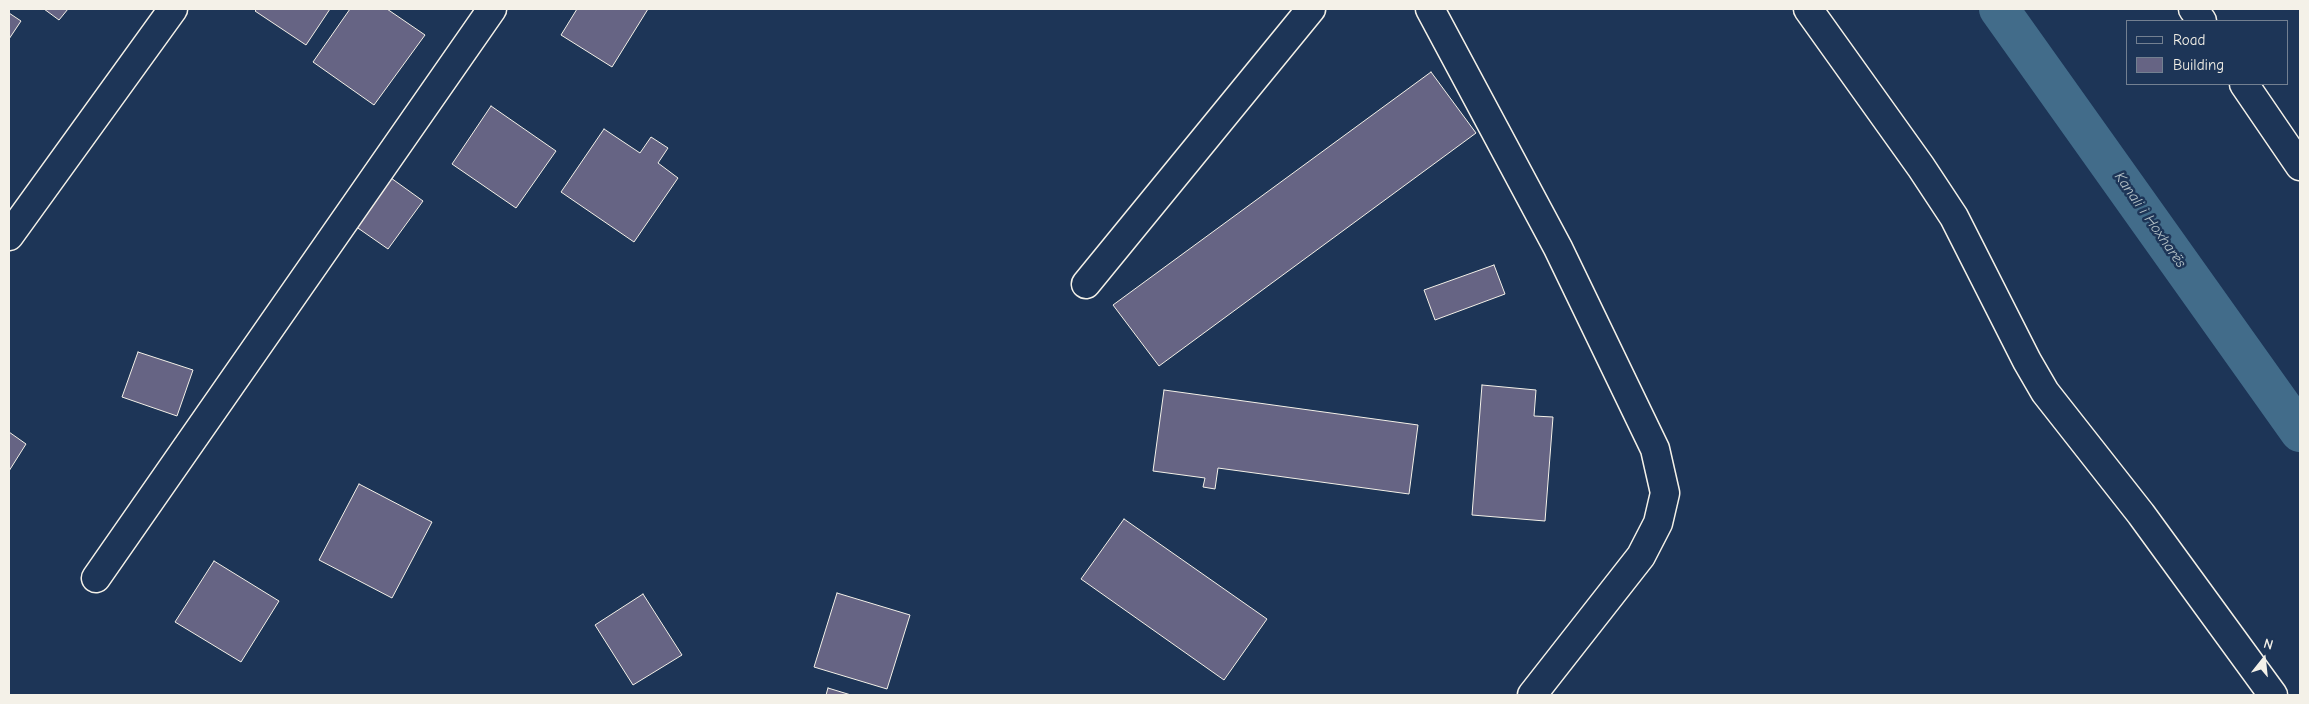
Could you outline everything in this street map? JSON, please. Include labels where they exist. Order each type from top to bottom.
[{"type":"street","points":[[9,236],[173,9]]},
{"type":"street","points":[[96,578],[492,9]]},
{"type":"street","points":[[1086,284],[1311,9]]},
{"type":"street","points":[[1430,9],[1562,257],[1655,449],[1664,493],[1658,523],[1641,556],[1532,695]]},
{"type":"street","points":[[1808,9],[1921,167],[1954,217],[2027,361],[2046,392],[2141,514],[2274,695]]},
{"type":"street","points":[[2193,9],[2201,20]]},
{"type":"street","points":[[2245,85],[2300,166]]},
{"type":"building","points":[[44,9],[68,9],[59,20]]},
{"type":"building","points":[[257,9],[330,9],[306,45],[255,11]]},
{"type":"building","points":[[350,9],[387,9],[425,35],[374,105],[313,62]]},
{"type":"building","points":[[577,9],[648,9],[612,67],[561,35]]},
{"type":"building","points":[[9,13],[21,21],[9,39]]},
{"type":"building","points":[[1431,72],[1476,133],[1159,366],[1113,305]]},
{"type":"building","points":[[491,106],[556,151],[516,208],[452,164]]},
{"type":"building","points":[[604,129],[640,153],[651,137],[668,148],[658,163],[678,178],[634,242],[561,192]]},
{"type":"building","points":[[391,178],[423,201],[388,249],[355,226]]},
{"type":"building","points":[[1494,265],[1505,294],[1435,320],[1424,290]]},
{"type":"building","points":[[138,352],[193,370],[177,416],[122,397]]},
{"type":"building","points":[[1482,385],[1536,390],[1534,416],[1553,417],[1545,521],[1472,515]]},
{"type":"building","points":[[1164,390],[1418,425],[1409,494],[1218,468],[1215,489],[1203,487],[1205,478],[1153,471]]},
{"type":"building","points":[[9,432],[26,444],[9,471]]},
{"type":"building","points":[[359,484],[432,522],[392,598],[319,560]]},
{"type":"building","points":[[1124,519],[1267,619],[1224,680],[1081,579]]},
{"type":"building","points":[[214,561],[279,601],[241,662],[175,622]]},
{"type":"building","points":[[837,593],[910,615],[887,689],[814,667]]},
{"type":"building","points":[[643,594],[682,655],[633,685],[595,625]]},
{"type":"building","points":[[828,688],[851,695],[826,695]]},
{"type":"waterway","name":"Kanali i Hoxharës","points":[[1999,9],[2300,432]]}]
